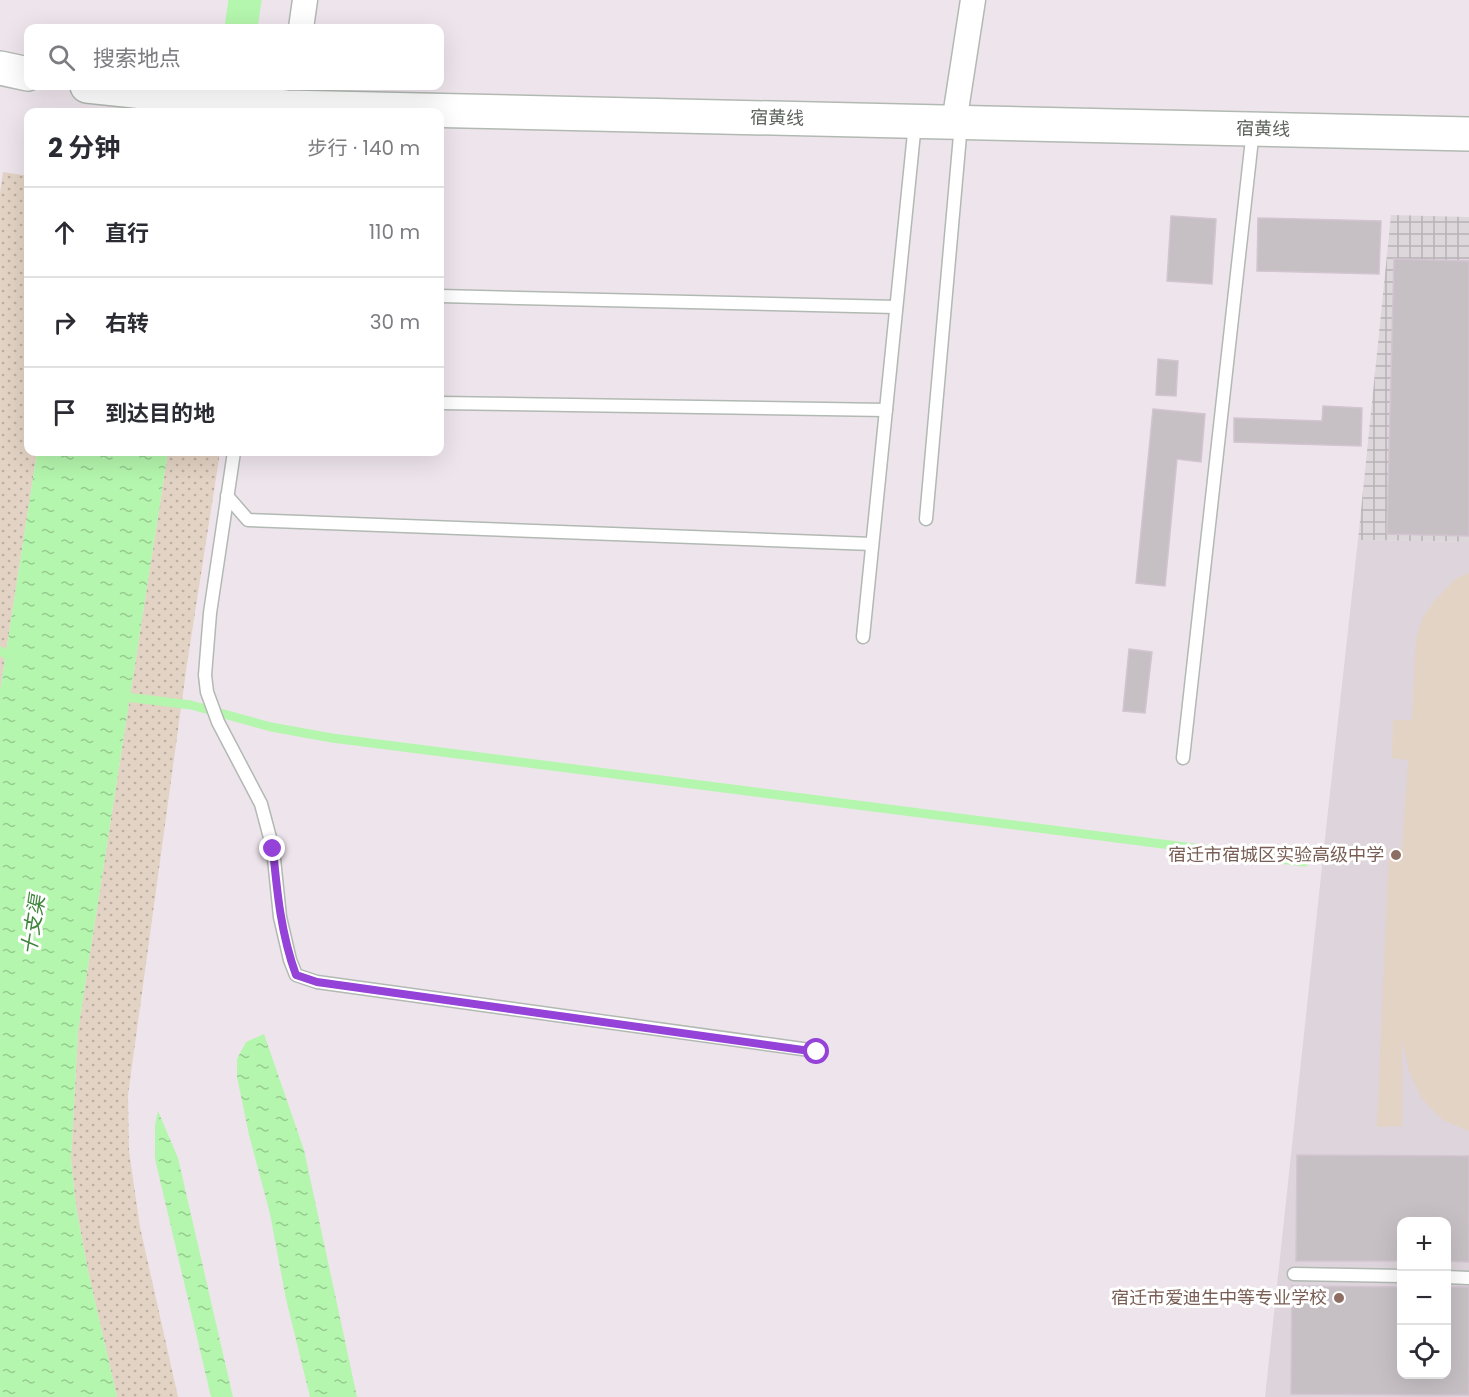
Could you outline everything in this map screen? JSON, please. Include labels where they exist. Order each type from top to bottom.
[{"type":"main road","points":[[0,68],[24,73]]},
{"type":"main road","name":"宿黄线","points":[[133,90],[282,103],[915,122],[1469,134]]},
{"type":"street","points":[[302,24],[305,0]]},
{"type":"street","points":[[958,123],[973,0]]},
{"type":"lane","points":[[863,637],[915,122]]},
{"type":"lane","points":[[926,519],[958,123]]},
{"type":"lane","points":[[1183,758],[1253,129]]},
{"type":"lane","points":[[444,296],[896,307]]},
{"type":"lane","points":[[444,403],[886,410]]},
{"type":"lane","points":[[233,456],[207,644],[205,675],[218,722],[261,804],[273,849],[280,917],[296,975],[317,982],[817,1052]]},
{"type":"lane","points":[[227,496],[248,520],[872,544]]},
{"type":"lane","points":[[1294,1274],[1397,1276]]},
{"type":"lane","points":[[1451,1277],[1469,1278]]},
{"type":"shaded area","points":[[3,172],[24,175],[24,456],[36,456],[0,691],[0,193]]},
{"type":"shaded area","points":[[1391,215],[1469,217],[1469,542],[1358,540]]},
{"type":"shaded area","points":[[167,456],[219,456],[187,664],[128,1095],[129,1151],[140,1227],[178,1397],[117,1397],[76,1207],[71,1160],[78,1031]]},
{"type":"shaded area","name":"宿迁市宿城区实验高级中学","points":[[1358,540],[1469,542],[1469,1397],[1265,1397]]},
{"type":"shaded area","points":[[1469,573],[1469,1131],[1443,1120],[1422,1099],[1409,1071],[1402,1039],[1402,1126],[1377,1127],[1389,849],[1402,849],[1408,760],[1392,758],[1393,720],[1412,720],[1416,641],[1422,619],[1436,599],[1457,578]]},
{"type":"water","points":[[36,456],[167,456],[78,1031],[71,1160],[76,1207],[88,1271],[117,1397],[0,1397],[0,691]]},
{"type":"water","points":[[264,1034],[304,1150],[357,1397],[310,1397],[237,1077],[237,1059],[246,1042]]},
{"type":"water","points":[[158,1111],[178,1158],[233,1397],[211,1397],[155,1159],[155,1125]]},
{"type":"building","points":[[1171,216],[1216,219],[1212,284],[1167,281]]},
{"type":"building","points":[[1258,218],[1381,221],[1379,274],[1257,271]]},
{"type":"building","points":[[1394,259],[1469,261],[1469,536],[1387,534]]},
{"type":"building","points":[[1158,359],[1178,361],[1176,396],[1156,395]]},
{"type":"building","points":[[1323,406],[1362,408],[1361,446],[1234,442],[1234,418],[1322,421]]},
{"type":"building","points":[[1153,409],[1205,414],[1201,462],[1177,459],[1165,586],[1136,583]]},
{"type":"building","points":[[1129,649],[1152,652],[1145,713],[1123,711]]},
{"type":"building","points":[[1297,1155],[1469,1156],[1469,1262],[1451,1261],[1451,1217],[1397,1217],[1397,1261],[1296,1261]]},
{"type":"building","points":[[1292,1286],[1397,1287],[1397,1379],[1451,1379],[1451,1287],[1469,1287],[1469,1395],[1291,1394]]},
{"type":"waterway","name":"十支渠","points":[[242,24],[245,0]]},
{"type":"waterway","points":[[0,651],[16,660]]},
{"type":"waterway","points":[[118,696],[191,705],[271,727],[332,738],[1304,862]]},
{"type":"place","name":"宿迁市宿城区实验高级中学","points":[[1396,855]]},
{"type":"place","name":"宿迁市爱迪生中等专业学校","points":[[1339,1298]]},
{"type":"route","points":[[273,849],[280,917],[296,975],[317,982],[817,1052]]}]
